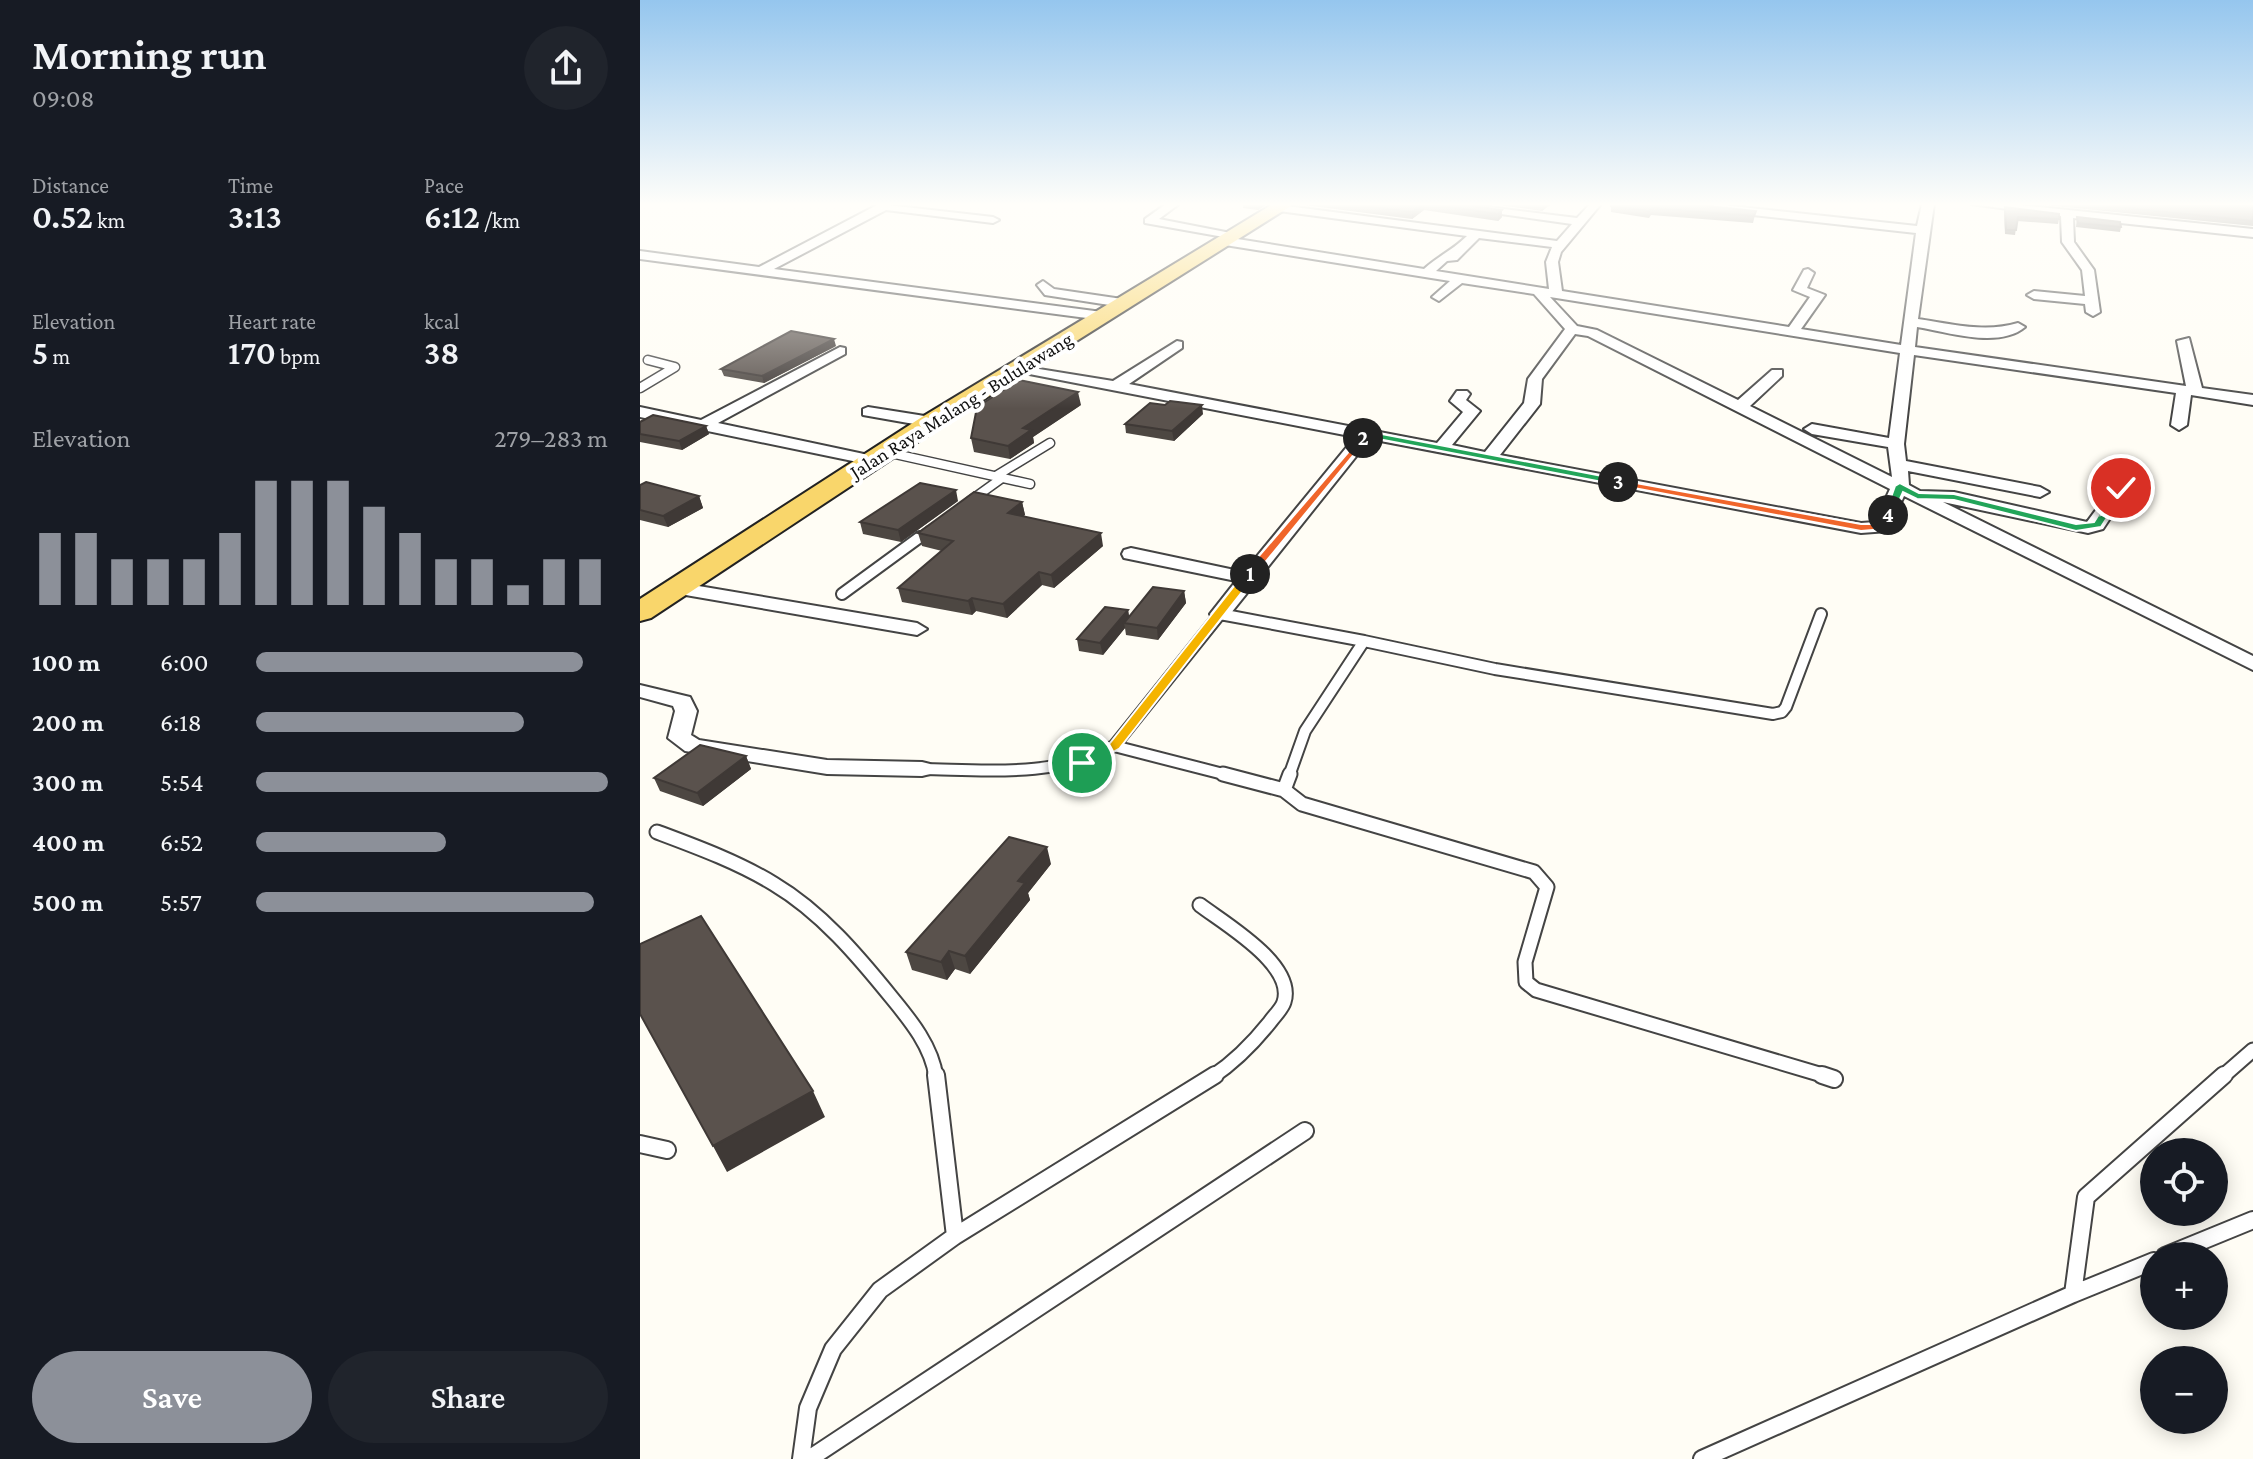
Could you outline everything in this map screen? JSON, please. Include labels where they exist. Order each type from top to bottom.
[{"type":"main road","name":"Jalan Raya Malang - Bululawang","points":[[640,612],[931,422],[1174,272]]},
{"type":"street","points":[[781,272],[1112,310]]},
{"type":"street","points":[[1422,272],[1908,350],[2253,400]]},
{"type":"street","points":[[1553,272],[1556,294]]},
{"type":"street","points":[[1909,491],[1897,464],[1896,444],[1917,272]]},
{"type":"street","points":[[2034,295],[2092,307],[2088,272]]},
{"type":"street","points":[[1793,331],[1818,295],[1799,290],[1808,273]]},
{"type":"street","points":[[1439,297],[1459,279]]},
{"type":"street","points":[[1043,285],[1050,292],[1112,310]]},
{"type":"street","points":[[1539,292],[1572,329],[1592,333],[2253,664]]},
{"type":"street","points":[[1911,322],[1995,333],[2012,332],[2018,327]]},
{"type":"street","points":[[1489,458],[1532,404],[1535,379],[1572,329]]},
{"type":"street","points":[[2179,425],[2190,391],[2184,341]]},
{"type":"street","points":[[1115,387],[1177,345]]},
{"type":"street","points":[[703,425],[840,351]]},
{"type":"street","points":[[1019,368],[1871,529],[1882,527],[1909,491]]},
{"type":"street","points":[[1739,408],[1777,373]]},
{"type":"street","points":[[1440,449],[1472,411],[1458,401],[1462,394]]},
{"type":"street","points":[[640,412],[879,456]]},
{"type":"street","points":[[868,412],[931,422]]},
{"type":"street","points":[[1812,429],[1896,444]]},
{"type":"street","points":[[1220,614],[1366,434]]},
{"type":"street","points":[[1897,464],[2040,492]]},
{"type":"street","points":[[1909,491],[1954,497],[2088,528],[2097,525],[2121,488]]},
{"type":"street","points":[[1131,554],[1247,578]]},
{"type":"street","points":[[675,588],[917,629]]},
{"type":"street","points":[[640,691],[682,702],[686,711],[679,738],[693,746],[827,767],[922,769]]},
{"type":"lane","points":[[640,388],[675,367],[648,360]]},
{"type":"lane","points":[[965,504],[1050,443]]},
{"type":"lane","points":[[879,456],[1030,484]]},
{"type":"lane","points":[[842,594],[941,522]]},
{"type":"lane","points":[[922,769],[1060,766],[1098,757],[1114,746],[1220,614],[1507,671],[1773,714],[1782,712],[1786,707],[1821,614]]},
{"type":"lane","points":[[1284,790],[1305,731],[1364,641]]},
{"type":"lane","points":[[1114,746],[1284,790],[1302,804],[1534,872],[1547,887],[1524,972],[1526,982],[1536,990],[1834,1079]]},
{"type":"lane","points":[[657,832],[727,861],[768,882],[808,908],[871,972],[907,1017],[929,1047],[935,1071],[955,1236]]},
{"type":"lane","points":[[801,1459],[808,1408],[833,1349],[880,1290],[955,1236],[1216,1075],[1268,1025],[1284,1003],[1285,984],[1260,950],[1200,905]]},
{"type":"lane","points":[[2073,1294],[2086,1197],[2253,1050]]},
{"type":"lane","points":[[809,1459],[1305,1131]]},
{"type":"lane","points":[[640,1144],[667,1150]]},
{"type":"lane","points":[[2199,1242],[2253,1220]]},
{"type":"lane","points":[[1702,1459],[2140,1267]]},
{"type":"building","points":[[791,331],[834,339],[762,376],[721,369]]},
{"type":"building","points":[[1019,380],[1078,392],[1023,428],[1031,430],[1008,446],[971,438],[977,407]]},
{"type":"building","points":[[1170,401],[1202,405],[1172,431],[1125,424],[1150,403],[1165,405]]},
{"type":"building","points":[[653,415],[706,426],[679,441],[640,434],[640,422]]},
{"type":"building","points":[[646,482],[699,496],[663,516],[640,510],[640,485]]},
{"type":"building","points":[[920,483],[956,490],[898,530],[860,522]]},
{"type":"building","points":[[974,492],[1022,502],[1008,513],[1101,533],[1051,575],[1039,572],[1003,604],[898,588],[953,541],[918,533]]},
{"type":"building","points":[[1153,587],[1184,591],[1157,628],[1124,623]]},
{"type":"building","points":[[1105,607],[1128,610],[1100,643],[1077,639]]},
{"type":"building","points":[[700,745],[746,756],[697,793],[654,778]]},
{"type":"building","points":[[1009,837],[1047,847],[1018,881],[1025,883],[965,956],[949,951],[941,962],[906,952]]},
{"type":"building","points":[[701,916],[813,1091],[713,1146],[640,1014],[640,944]]},
{"type":"route","points":[[1082,763],[1114,746],[1366,434],[1871,529],[1882,527],[1900,486],[1917,496],[1954,497],[2088,528],[2097,525],[2121,488]]}]
